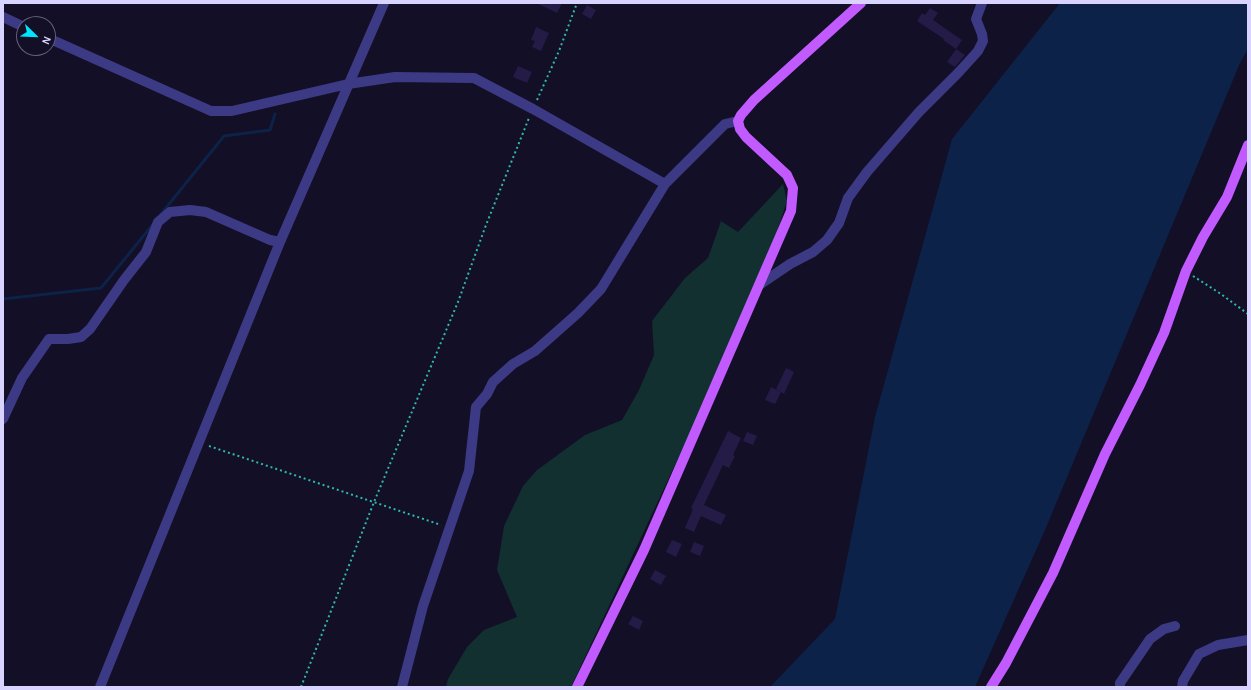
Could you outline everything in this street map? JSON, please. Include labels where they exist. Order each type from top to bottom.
[{"type":"main road","points":[[577,687],[644,550],[791,211],[793,188],[787,175],[746,137],[740,129],[738,121],[741,115],[754,100],[861,3]]},
{"type":"main road","points":[[991,687],[1006,664],[1053,573],[1105,454],[1140,385],[1164,333],[1186,271],[1203,237],[1227,197],[1248,145]]},
{"type":"street","points":[[100,687],[280,242],[384,3]]},
{"type":"street","points":[[759,285],[790,264],[813,252],[827,240],[839,223],[848,198],[866,172],[919,112],[978,51],[983,41],[976,19],[982,3]]},
{"type":"street","points":[[3,17],[16,23]]},
{"type":"street","points":[[56,42],[211,111],[232,111],[348,84],[395,77],[474,78],[533,109],[665,184]]},
{"type":"street","points":[[402,687],[424,606],[469,471],[476,407],[487,394],[493,382],[513,364],[535,351],[578,313],[601,289],[665,184],[725,124],[738,121]]},
{"type":"street","points":[[3,419],[22,378],[49,339],[81,337],[90,329],[124,280],[146,252],[158,222],[170,212],[190,210],[206,212],[270,240],[280,242]]},
{"type":"street","points":[[1120,687],[1120,683],[1150,639],[1164,629],[1175,626]]},
{"type":"street","points":[[1182,687],[1183,681],[1198,654],[1218,645],[1248,640]]},
{"type":"path","points":[[301,687],[374,502],[458,302],[486,225],[578,3]]},
{"type":"path","points":[[1186,271],[1248,314]]},
{"type":"path","points":[[199,443],[450,528]]},
{"type":"green space","points":[[783,184],[787,201],[776,234],[697,418],[571,687],[446,687],[448,679],[467,647],[484,630],[517,617],[497,570],[504,526],[523,486],[537,470],[585,435],[622,420],[639,390],[654,355],[652,321],[685,278],[708,258],[721,221],[738,232]]},
{"type":"water","points":[[1060,3],[1248,3],[1248,49],[1240,63],[1045,530],[975,687],[770,687],[835,619],[875,417],[952,139]]},
{"type":"building","points":[[536,3],[562,3],[557,13]]},
{"type":"building","points":[[587,5],[596,10],[591,19],[582,14]]},
{"type":"building","points":[[930,8],[938,13],[933,20],[962,40],[956,49],[917,21],[922,13],[925,15]]},
{"type":"building","points":[[536,27],[549,33],[541,51],[532,47],[535,41],[531,40]]},
{"type":"building","points":[[956,49],[965,55],[955,67],[947,62]]},
{"type":"building","points":[[518,66],[532,72],[527,83],[513,77]]},
{"type":"building","points":[[786,368],[794,372],[784,394],[776,389]]},
{"type":"building","points":[[771,387],[781,392],[775,404],[765,400]]},
{"type":"building","points":[[728,431],[741,438],[729,468],[723,465],[704,505],[726,515],[721,525],[701,516],[694,532],[685,528],[693,509],[691,508]]},
{"type":"building","points":[[747,432],[757,436],[753,445],[743,441]]},
{"type":"building","points":[[672,540],[682,544],[676,557],[666,552]]},
{"type":"building","points":[[694,542],[704,546],[700,556],[690,552]]},
{"type":"building","points":[[655,570],[666,576],[661,585],[650,579]]},
{"type":"building","points":[[633,616],[643,621],[639,630],[628,624]]},
{"type":"waterway","points":[[161,214],[224,136],[270,130],[275,114]]},
{"type":"waterway","points":[[3,299],[101,288],[154,223]]}]
